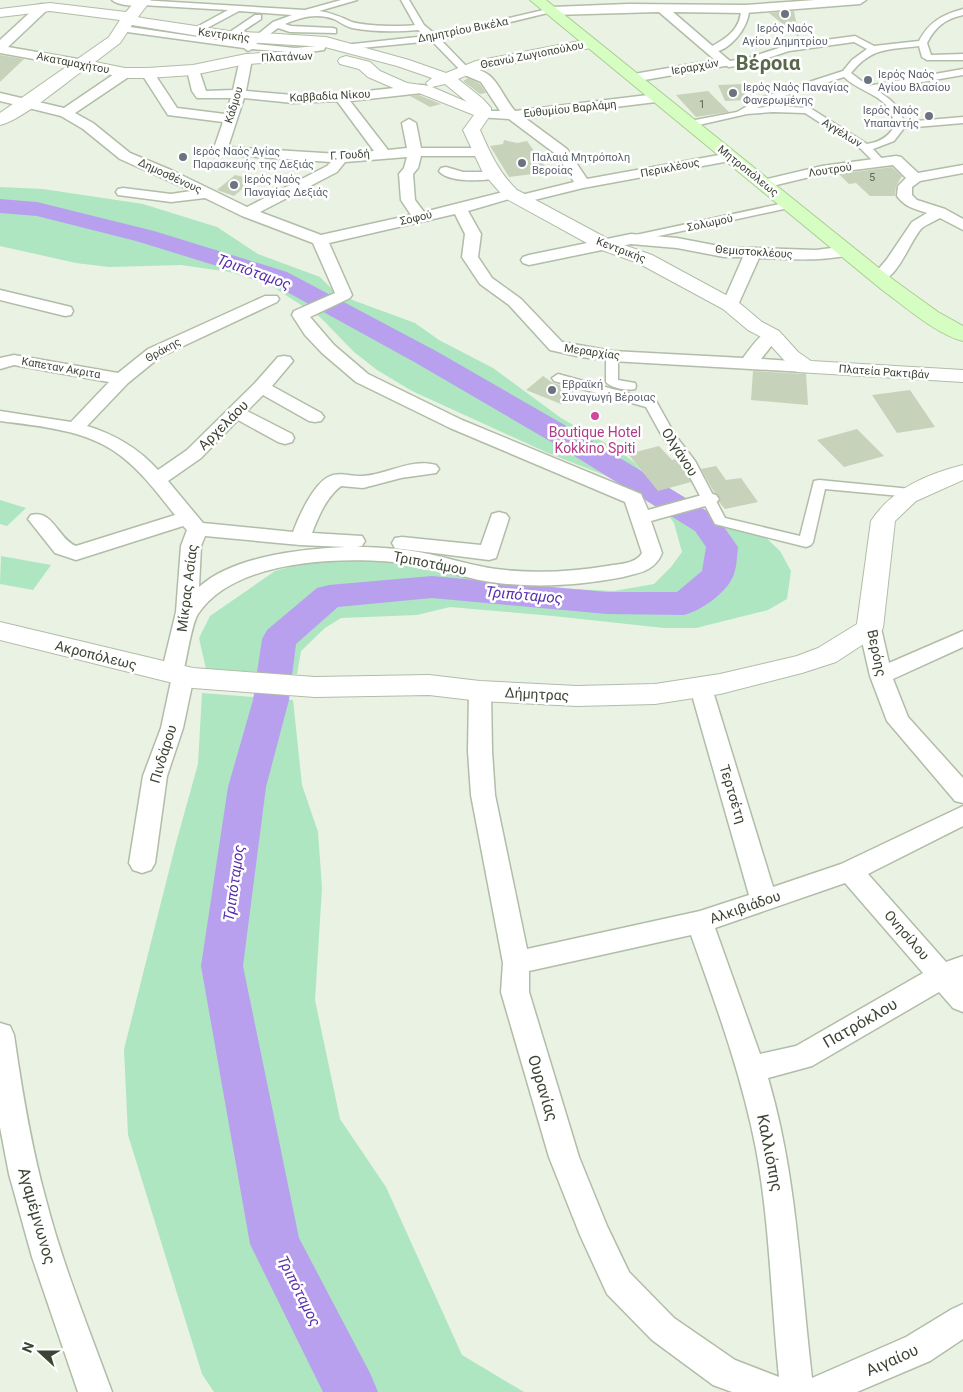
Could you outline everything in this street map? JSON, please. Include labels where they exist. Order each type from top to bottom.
[{"type":"main road","name":"Μητροπόλεως","points":[[537,0],[879,278],[931,316],[963,336]]},
{"type":"street","points":[[118,0],[235,10],[290,29],[328,38],[340,21]]},
{"type":"street","points":[[250,48],[278,25],[330,4],[352,0]]},
{"type":"street","points":[[405,0],[420,28],[434,38],[465,70],[486,79],[500,102],[512,115],[562,152],[582,184]]},
{"type":"street","points":[[552,11],[654,5],[745,9],[795,3],[860,0]]},
{"type":"street","points":[[0,120],[84,64],[115,40],[143,1]]},
{"type":"street","points":[[0,48],[44,4]]},
{"type":"street","name":"Κεντρικής","points":[[0,13],[44,4],[82,10],[126,23],[139,22],[250,48],[328,38],[344,48],[403,62],[446,78],[461,88],[483,108],[483,114],[471,130],[480,152],[499,184],[516,196],[603,244],[653,262],[730,305],[754,326],[772,335],[791,356],[805,367]]},
{"type":"street","points":[[202,36],[235,10],[251,4],[336,17],[340,21]]},
{"type":"street","points":[[654,5],[725,62]]},
{"type":"street","points":[[712,50],[736,34],[746,16],[745,9]]},
{"type":"street","name":"Δημητρίου Βικέλα","points":[[344,48],[434,38],[552,11]]},
{"type":"street","points":[[922,43],[933,24],[963,12]]},
{"type":"street","points":[[202,36],[258,17]]},
{"type":"street","points":[[290,29],[298,26],[340,21],[369,26],[404,29],[420,28]]},
{"type":"street","name":"Ιεραρχών","points":[[633,78],[725,62],[729,64],[750,61],[788,48],[855,39],[873,49]]},
{"type":"street","points":[[740,114],[766,99],[846,73],[855,62],[873,49],[922,43]]},
{"type":"street","points":[[922,43],[930,58],[963,57]]},
{"type":"street","name":"Θεανώ Ζωγιοπούλου","points":[[422,89],[465,70],[493,62],[590,44]]},
{"type":"street","name":"Ακαταμαχήτου","points":[[0,48],[125,73],[147,73]]},
{"type":"street","name":"Πλατάνων","points":[[147,73],[193,70],[250,48],[318,56],[358,63],[388,80],[411,89],[422,89],[483,114]]},
{"type":"street","name":"Κάδμου","points":[[220,151],[239,94],[250,48]]},
{"type":"street","points":[[358,63],[372,54]]},
{"type":"street","name":"Καββαδία Νίκου","points":[[193,70],[202,95],[239,94],[293,99],[340,97],[422,89]]},
{"type":"street","points":[[866,89],[963,72]]},
{"type":"street","points":[[66,113],[125,73]]},
{"type":"street","points":[[147,73],[173,112],[230,119]]},
{"type":"street","points":[[846,73],[859,85],[894,109],[900,125]]},
{"type":"street","name":"Δημοσθένους","points":[[0,97],[66,113],[88,126],[125,156],[166,173],[247,213],[320,240]]},
{"type":"street","points":[[340,97],[383,153]]},
{"type":"street","name":"Ευθυμίου Βαρλάμη","points":[[483,114],[512,115],[602,106],[656,98]]},
{"type":"street","name":"Αγγέλων","points":[[690,124],[773,109],[807,110],[864,147],[880,162]]},
{"type":"street","points":[[900,125],[963,120]]},
{"type":"street","points":[[409,123],[414,144],[414,163],[406,174],[408,200],[421,218]]},
{"type":"street","points":[[864,147],[881,144],[890,140],[900,125]]},
{"type":"street","name":"Γ. Γουδή","points":[[220,151],[339,158],[383,153],[480,152]]},
{"type":"street","name":"Περικλέους","points":[[516,196],[730,157]]},
{"type":"street","points":[[247,213],[332,169],[337,165],[339,158]]},
{"type":"street","name":"Λουτρού","points":[[764,184],[822,170],[896,160],[915,178]]},
{"type":"street","points":[[963,169],[915,178],[905,186],[904,196],[912,203],[940,212],[963,225]]},
{"type":"street","points":[[446,171],[462,176],[492,175]]},
{"type":"street","points":[[123,192],[171,198],[207,194]]},
{"type":"street","name":"Σοφού","points":[[320,240],[516,196]]},
{"type":"street","name":"Σολωμού","points":[[631,239],[789,205]]},
{"type":"street","points":[[879,278],[893,262],[917,225],[940,212],[963,207]]},
{"type":"street","name":"Μεραρχίας","points":[[459,209],[467,220],[473,234],[470,257],[486,281],[515,302],[556,346],[581,352],[612,356],[749,362],[805,367]]},
{"type":"street","name":"Θεμιστοκλέους","points":[[603,244],[631,239],[677,243],[724,252],[816,255],[847,251]]},
{"type":"street","name":"Τριποτάμου","points":[[187,612],[214,585],[238,572],[334,554],[406,557],[497,576],[537,578],[584,576],[622,570],[646,564],[651,557],[652,553],[634,498],[456,424],[362,378],[328,349],[311,331],[300,315],[344,295],[320,240]]},
{"type":"street","points":[[529,260],[603,244]]},
{"type":"street","points":[[730,305],[753,253]]},
{"type":"street","points":[[0,295],[65,310]]},
{"type":"street","name":"Θράκης","points":[[74,429],[122,380],[148,357],[270,299]]},
{"type":"street","points":[[749,362],[772,335]]},
{"type":"street","name":"Ολγάνου","points":[[612,356],[612,382],[638,388],[651,404],[669,436],[688,461],[709,500]]},
{"type":"street","name":"Καπεταν Ακριτα","points":[[0,364],[14,360],[122,380]]},
{"type":"street","name":"Αρχελάου","points":[[156,481],[194,454],[261,387],[284,361]]},
{"type":"street","name":"Πλατεία Ρακτιβάν","points":[[805,367],[963,376]]},
{"type":"street","points":[[558,378],[651,404]]},
{"type":"street","points":[[261,387],[315,417]]},
{"type":"street","points":[[236,412],[285,438]]},
{"type":"street","points":[[0,416],[40,420],[101,437],[126,451],[139,461],[192,523]]},
{"type":"street","points":[[300,539],[310,512],[328,486],[335,481],[345,479],[363,482],[400,472],[429,469]]},
{"type":"street","name":"Βερόης","points":[[963,472],[912,493],[891,508],[883,521],[870,628],[880,676],[898,721],[963,794]]},
{"type":"street","points":[[640,518],[709,500],[720,521],[806,542],[819,484],[912,493]]},
{"type":"street","name":"Τριποτάμου","points":[[38,520],[62,548],[76,553],[192,523],[300,539],[421,544],[489,553],[500,518]]},
{"type":"street","name":"Μίκρας Ασίας","points":[[183,676],[192,523]]},
{"type":"street","name":"Δήμητρας","points":[[183,676],[315,687],[429,685],[480,691],[597,695],[655,694],[701,688],[802,664],[827,655],[870,628]]},
{"type":"street","name":"Ακροπόλεως","points":[[0,631],[183,676]]},
{"type":"street","points":[[880,676],[963,638]]},
{"type":"street","name":"Πινδάρου","points":[[142,862],[155,776],[172,728],[183,676]]},
{"type":"street","name":"Τερτσέτη","points":[[701,688],[764,901]]},
{"type":"street","name":"Ουρανίας","points":[[480,691],[480,751],[483,795],[516,963],[514,992],[564,1157],[595,1235],[618,1283],[663,1329],[725,1373],[776,1392]]},
{"type":"street","name":"Αλκιβιάδου","points":[[516,963],[700,922],[764,901],[850,871],[963,815]]},
{"type":"street","name":"Ονησίλου","points":[[850,871],[952,971],[963,1000]]},
{"type":"street","name":"Καλλιόπης","points":[[700,922],[752,1069],[771,1151],[783,1232],[797,1392]]},
{"type":"street","name":"Πατρόκλου","points":[[752,1069],[802,1057],[952,971]]},
{"type":"street","name":"Αγαμέμνωνος","points":[[0,1035],[24,1175],[51,1268],[95,1392]]},
{"type":"street","name":"Αιγαίου","points":[[818,1392],[918,1349],[963,1320]]},
{"type":"green space","points":[[0,187],[43,189],[143,204],[217,227],[258,254],[320,277],[334,291],[347,298],[415,323],[439,340],[493,368],[561,418],[621,452],[635,463],[646,477],[688,503],[665,510],[637,491],[604,475],[548,453],[412,391],[377,370],[354,352],[320,317],[270,285],[230,272],[181,265],[109,267],[76,263],[0,246]]},
{"type":"green space","points":[[0,500],[26,508],[7,526],[0,524]]},
{"type":"green space","points":[[692,505],[720,521],[761,533],[780,551],[791,571],[787,599],[768,610],[696,628],[664,628],[450,607],[417,615],[341,618],[325,628],[301,651],[297,674],[206,669],[199,638],[210,616],[275,571],[311,561],[366,557],[425,570],[475,574],[502,583],[531,587],[614,591],[654,584],[671,567],[682,552],[674,523],[666,512]]},
{"type":"green space","points":[[1,556],[51,565],[33,590],[0,584]]},
{"type":"green space","points":[[202,693],[293,700],[302,785],[318,832],[322,888],[315,1000],[340,1119],[386,1187],[462,1355],[524,1392],[214,1392],[202,1374],[128,1135],[124,1049],[198,764]]},
{"type":"building","points":[[794,11],[799,37],[769,13]]},
{"type":"building","points":[[0,55],[24,59],[0,82]]},
{"type":"building","points":[[468,78],[480,84],[486,93],[480,94],[463,81]]},
{"type":"building","name":"Ιερός Ναός Παναγίας Φανερωμένης","points":[[742,84],[749,100],[725,101],[718,85]]},
{"type":"building","points":[[708,91],[729,112],[696,117],[676,95]]},
{"type":"building","points":[[419,95],[441,104],[430,107],[410,96]]},
{"type":"building","name":"Παλαιά Μητρόπολη Βεροίας","points":[[504,140],[517,143],[527,141],[549,172],[509,177],[490,146],[503,144]]},
{"type":"building","points":[[892,167],[902,176],[896,186],[895,196],[870,196],[856,183],[849,184],[839,174]]},
{"type":"building","name":"Ιερός Ναός Παναγίας Δεξιάς","points":[[235,175],[254,179],[234,196],[217,190]]},
{"type":"building","points":[[753,371],[806,374],[808,405],[751,400]]},
{"type":"building","name":"Εβραϊκή Συναγωγή Βέροιας","points":[[543,376],[553,383],[577,390],[561,404],[526,390]]},
{"type":"building","points":[[910,390],[935,427],[897,433],[872,395]]},
{"type":"building","points":[[857,429],[884,456],[844,467],[817,440]]},
{"type":"building","points":[[659,446],[672,460],[675,459],[691,482],[658,491],[628,454]]},
{"type":"building","points":[[716,466],[726,480],[741,478],[758,502],[725,509],[719,502],[720,498],[714,492],[701,469]]},
{"type":"waterway","name":"Τριπόταμος","points":[[0,206],[37,209],[145,236],[278,277],[426,357],[571,441],[706,524],[722,547],[718,574],[703,590],[684,604],[607,603],[432,587],[329,596],[279,639],[271,700],[247,787],[222,966],[275,1244],[351,1392]]},
{"type":"place","name":"Ιερός Ναός Αγίου Δημητρίου","points":[[785,14]]},
{"type":"place","name":"Ιερός Ναός Αγίου Βλασίου","points":[[868,80]]},
{"type":"place","name":"Ιερός Ναός Παναγίας Φανερωμένης","points":[[733,93]]},
{"type":"place","name":"Ιερός Ναός Υπαπαντής","points":[[929,116]]},
{"type":"place","name":"Ιερός Ναός Αγίας Παρασκευής της Δεξιάς","points":[[183,157]]},
{"type":"place","name":"Παλαιά Μητρόπολη Βεροίας","points":[[522,163]]},
{"type":"place","name":"Ιερός Ναός Παναγίας Δεξιάς","points":[[234,185]]},
{"type":"place","name":"Εβραϊκή Συναγωγή Βέροιας","points":[[552,390]]},
{"type":"place","name":"Boutique Hotel Kokkino Spiti","points":[[595,416]]},
{"type":"district","name":"Βέροια","points":[[768,63]]}]
